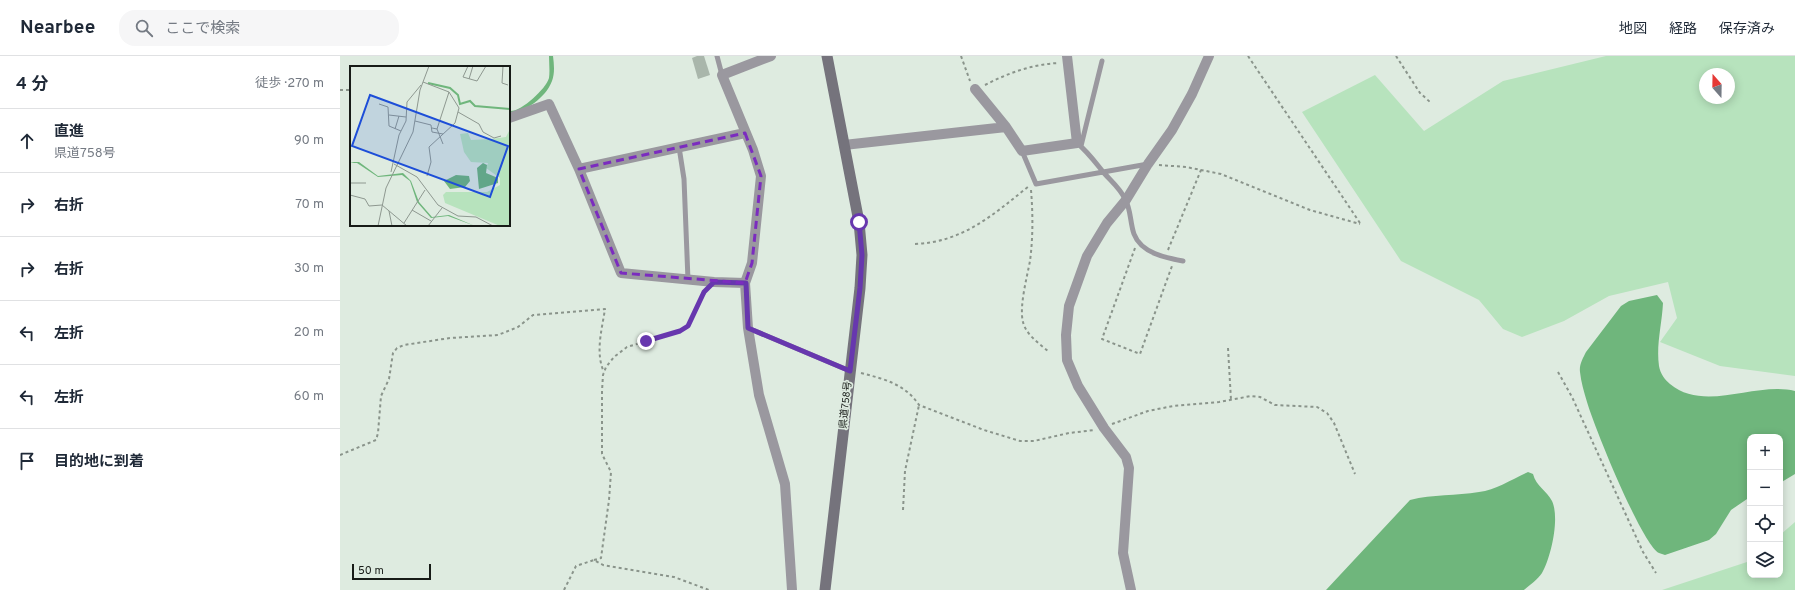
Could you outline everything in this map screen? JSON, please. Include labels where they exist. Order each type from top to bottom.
[{"type":"main road","name":"県道758号","points":[[825,590],[860,288],[862,255],[859,222],[826,56]]},
{"type":"street","points":[[771,56],[722,75],[753,150],[761,176],[752,263],[746,283],[748,328],[759,395],[785,484],[792,590]]},
{"type":"street","points":[[1131,590],[1124,553],[1129,468],[1126,457],[1104,428],[1078,386],[1067,360],[1066,335],[1069,306],[1087,256],[1107,223],[1126,200],[1148,164],[1172,130],[1192,94],[1209,56]]},
{"type":"street","points":[[977,90],[1006,127],[1022,151],[1079,145],[1067,59]]},
{"type":"street","points":[[510,118],[549,104],[579,169],[621,273],[688,280],[746,283]]},
{"type":"street","points":[[844,145],[1006,127]]},
{"type":"street","points":[[579,169],[745,133]]},
{"type":"lane","points":[[717,56],[722,75]]},
{"type":"lane","points":[[1102,61],[1079,145],[1089,153],[1118,187],[1126,200],[1135,235],[1144,247],[1165,258],[1183,261]]},
{"type":"lane","points":[[679,147],[684,179],[688,280]]},
{"type":"lane","points":[[1022,151],[1036,184],[1148,164]]},
{"type":"lane","points":[[748,328],[850,371]]},
{"type":"path","points":[[962,56],[971,85],[977,90],[1003,76],[1067,59]]},
{"type":"path","points":[[1148,164],[1186,167],[1221,174],[1310,210],[1360,224],[1248,56]]},
{"type":"path","points":[[1396,56],[1420,93],[1430,102]]},
{"type":"path","points":[[1165,258],[1201,170]]},
{"type":"path","points":[[915,244],[933,243],[960,234],[983,222],[1030,185],[1033,224],[1030,260],[1023,296],[1023,322],[1030,336],[1049,352]]},
{"type":"path","points":[[1138,239],[1102,339],[1140,354],[1175,259]]},
{"type":"path","points":[[564,590],[576,566],[601,558],[609,500],[611,472],[602,454],[602,391],[606,367],[614,357],[627,347],[675,333],[688,326],[704,292],[714,282]]},
{"type":"path","points":[[340,455],[376,440],[381,396],[389,379],[393,353],[397,348],[404,345],[450,338],[498,335],[509,332],[533,315],[537,314],[605,309],[600,349],[601,363],[604,372]]},
{"type":"path","points":[[1228,348],[1231,400]]},
{"type":"path","points":[[850,371],[885,379],[898,385],[914,397],[918,405],[905,471],[903,510]]},
{"type":"path","points":[[1558,372],[1572,397],[1643,552],[1656,573]]},
{"type":"path","points":[[918,405],[984,430],[1020,441],[1034,441],[1069,432],[1091,432],[1148,411],[1173,406],[1200,404],[1251,396],[1260,397],[1275,405],[1317,407],[1327,413],[1334,423],[1355,474]]},
{"type":"path","points":[[594,560],[603,565],[674,577],[709,590]]},
{"type":"highlighted area","points":[[745,133],[761,176],[752,263],[745,283],[621,273],[579,169]]},
{"type":"shaded area","points":[[549,56],[553,56],[553,78],[545,93],[528,107],[510,115],[510,111],[514,111],[526,104],[538,94],[547,83],[549,75]]},
{"type":"shaded area","points":[[1606,56],[1795,56],[1795,376],[1720,366],[1660,342],[1677,318],[1668,282],[1609,296],[1564,321],[1522,337],[1503,329],[1479,300],[1401,261],[1302,112],[1375,75],[1424,131],[1503,81]]},
{"type":"shaded area","points":[[1657,295],[1663,303],[1658,358],[1660,371],[1670,384],[1684,392],[1699,396],[1715,396],[1780,389],[1795,391],[1795,474],[1783,481],[1783,434],[1747,434],[1747,499],[1731,510],[1716,534],[1709,540],[1665,555],[1659,553],[1651,545],[1630,507],[1591,415],[1580,376],[1580,367],[1586,352],[1621,306],[1629,301]]},
{"type":"shaded area","points":[[1528,472],[1533,474],[1534,478],[1552,501],[1555,527],[1551,548],[1542,573],[1524,590],[1326,590],[1410,500],[1485,491],[1498,487]]},
{"type":"shaded area","points":[[1795,522],[1795,590],[1662,590],[1747,562],[1747,578],[1783,578],[1783,532]]},
{"type":"building","points":[[704,56],[710,75],[698,79],[692,58]]},
{"type":"route","points":[[646,341],[670,335],[688,326],[704,292],[714,282],[746,283],[748,328],[850,371],[860,288],[862,255],[859,222]]}]
